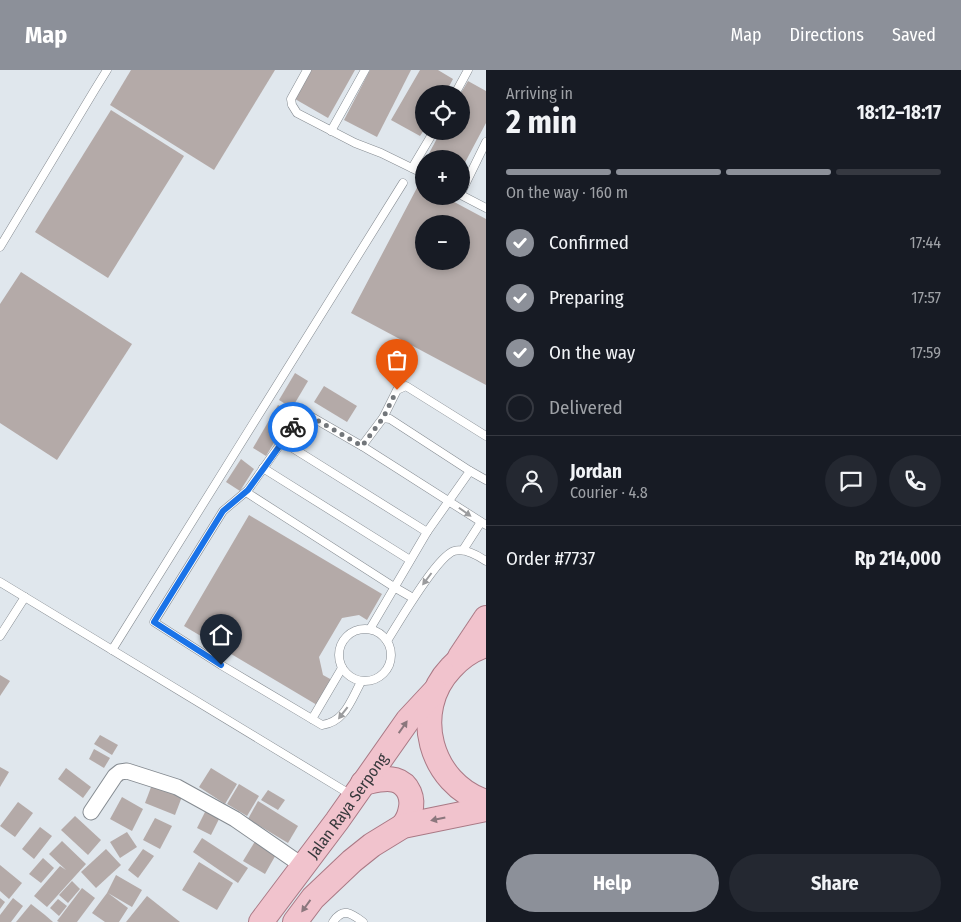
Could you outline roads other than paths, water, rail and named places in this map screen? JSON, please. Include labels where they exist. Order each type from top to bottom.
[{"type":"main road","points":[[486,618],[458,660],[445,674],[435,691],[429,715],[430,740],[439,764],[454,784],[474,798],[486,802]]},
{"type":"main road","points":[[458,660],[479,647],[486,645]]},
{"type":"main road","name":"Jalan Raya Serpong","points":[[261,922],[359,790],[408,720],[435,691]]},
{"type":"main road","points":[[359,790],[384,779],[395,780],[404,785],[410,793],[412,803],[410,814],[403,826]]},
{"type":"main road","name":"Jalan Raya Serpong","points":[[295,922],[313,898],[352,861],[403,826],[486,809]]},
{"type":"street","points":[[91,812],[115,776],[120,772],[127,771],[177,786],[235,819],[303,866]]},
{"type":"lane","points":[[0,247],[107,70]]},
{"type":"lane","points":[[307,70],[291,99],[292,105],[298,113],[331,131],[415,170]]},
{"type":"lane","points":[[331,131],[365,70]]},
{"type":"lane","points":[[460,85],[468,70]]},
{"type":"lane","points":[[412,168],[429,140]]},
{"type":"lane","points":[[470,175],[486,142]]},
{"type":"lane","points":[[112,650],[403,183]]},
{"type":"lane","points":[[470,199],[486,208]]},
{"type":"lane","points":[[362,446],[383,418],[397,390],[406,386],[486,436]]},
{"type":"lane","points":[[361,682],[344,715],[336,721],[322,725],[221,665],[154,622],[223,511],[248,490],[284,442],[303,412],[362,446],[484,524],[464,550]]},
{"type":"lane","points":[[383,418],[390,419],[486,480]]},
{"type":"lane","points":[[284,442],[427,532]]},
{"type":"lane","points":[[264,468],[410,560]]},
{"type":"lane","points":[[370,629],[427,532],[470,471]]},
{"type":"lane","points":[[248,490],[252,497],[413,598]]},
{"type":"lane","points":[[387,642],[413,598],[442,560],[452,552],[464,550],[486,561]]},
{"type":"lane","points":[[0,582],[112,650],[359,790]]},
{"type":"lane","points":[[0,636],[26,597]]},
{"type":"lane","points":[[370,629],[382,636],[387,642],[390,648],[390,663],[387,670],[376,680],[361,682],[347,675],[342,668],[338,656],[341,643],[345,637],[356,630],[370,629]]},
{"type":"lane","points":[[312,719],[342,668]]},
{"type":"lane","points":[[333,922],[338,915],[343,913],[353,915],[363,922]]}]
